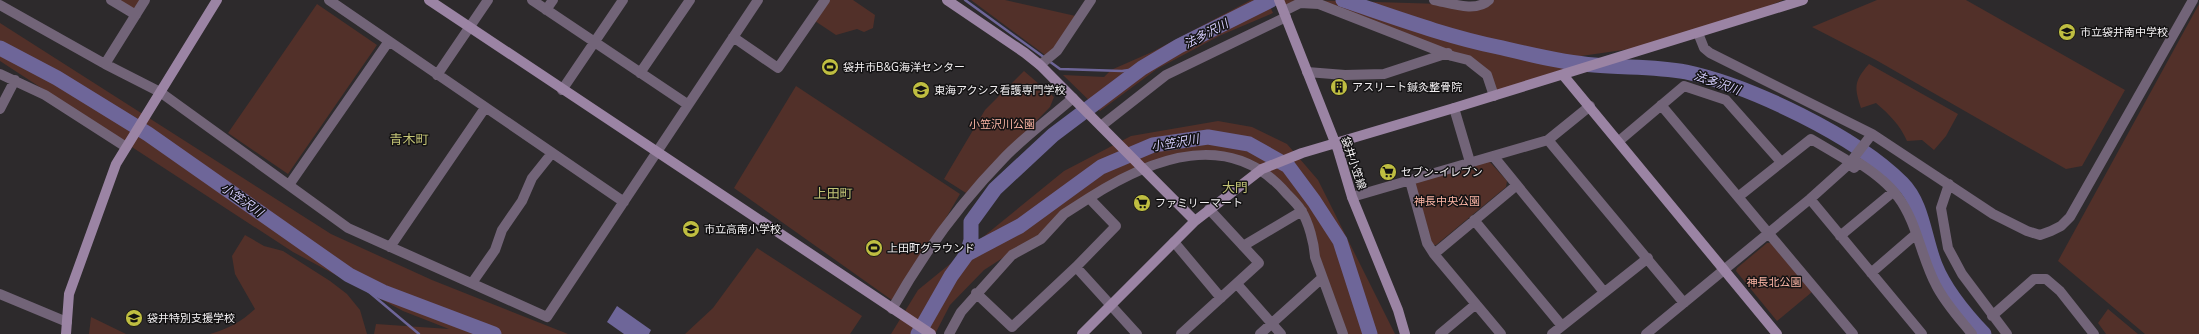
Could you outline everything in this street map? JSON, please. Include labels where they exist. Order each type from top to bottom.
[{"type":"street","points":[[111,0],[136,16]]},
{"type":"street","points":[[105,64],[146,0]]},
{"type":"street","points":[[66,334],[69,294],[109,182],[126,147],[217,0]]},
{"type":"street","points":[[329,0],[624,202]]},
{"type":"street","points":[[429,0],[562,90],[931,334]]},
{"type":"street","points":[[437,75],[488,0]]},
{"type":"street","points":[[532,0],[687,104]]},
{"type":"street","points":[[546,10],[553,0]]},
{"type":"street","points":[[562,90],[623,0]]},
{"type":"street","points":[[640,73],[690,0]]},
{"type":"street","points":[[0,5],[159,94],[348,228],[547,317],[687,104],[758,0]]},
{"type":"street","points":[[733,37],[778,68],[825,0]]},
{"type":"street","points":[[947,0],[1025,53],[1040,65],[1195,221]]},
{"type":"street","points":[[1040,65],[1057,51],[1091,0]]},
{"type":"street","points":[[1434,0],[1456,2],[1470,7],[1484,5],[1489,0]]},
{"type":"street","points":[[1082,334],[1195,221],[1260,169],[1302,153],[1564,75],[1803,0]]},
{"type":"street","points":[[1698,33],[1704,48],[1710,54],[1871,137],[1949,184],[1993,214],[2027,232],[2040,234],[2061,226],[2070,217],[2193,0]]},
{"type":"street","points":[[1097,122],[1166,75],[1229,42],[1283,9],[1300,4],[1319,4],[1468,60],[1487,75],[1494,96]]},
{"type":"street","name":"袋井小笠線","points":[[1283,9],[1335,144],[1352,197],[1398,310],[1405,334]]},
{"type":"street","points":[[289,185],[389,41]]},
{"type":"street","points":[[1307,72],[1344,75],[1384,74],[1448,53]]},
{"type":"street","points":[[0,74],[45,95],[126,147]]},
{"type":"street","points":[[1564,75],[1725,269],[1774,333]]},
{"type":"street","points":[[0,109],[15,80]]},
{"type":"street","points":[[1619,141],[1684,86],[1726,100],[1782,162]]},
{"type":"street","points":[[894,310],[934,240],[978,186],[1005,157],[1075,100]]},
{"type":"street","points":[[1662,105],[1852,334]]},
{"type":"street","points":[[1352,197],[1470,162],[1494,157],[1548,140],[1590,106]]},
{"type":"street","points":[[390,246],[485,108]]},
{"type":"street","points":[[1454,108],[1470,162]]},
{"type":"street","points":[[1646,334],[1768,232],[1810,199],[1849,164],[1871,137]]},
{"type":"street","points":[[1738,197],[1811,139],[1845,159],[1854,168],[1859,163],[1871,170],[1893,192],[1909,217],[1925,263],[1936,285],[1950,307],[1972,334]]},
{"type":"street","points":[[1548,140],[1684,303]]},
{"type":"street","points":[[472,283],[495,250],[502,230],[522,201],[532,178],[552,152]]},
{"type":"street","points":[[949,334],[960,312],[1012,255],[1041,239],[1064,214],[1140,167],[1169,159],[1218,155],[1238,159],[1260,169],[1282,189],[1302,211],[1322,278],[1343,334]]},
{"type":"street","points":[[1494,157],[1604,292]]},
{"type":"street","points":[[1410,180],[1427,243],[1434,254],[1501,334]]},
{"type":"street","points":[[1949,184],[1941,208],[1948,248],[1962,274],[2007,334]]},
{"type":"street","points":[[1434,254],[1517,185]]},
{"type":"street","points":[[1840,236],[1893,192]]},
{"type":"street","points":[[976,293],[1012,327],[1076,267],[1116,226],[1089,198]]},
{"type":"street","points":[[1810,199],[1922,334]]},
{"type":"street","points":[[1181,334],[1259,263],[1209,209]]},
{"type":"street","points":[[1243,246],[1302,211]]},
{"type":"street","points":[[1474,220],[1562,326]]},
{"type":"street","points":[[1871,272],[1916,234]]},
{"type":"street","points":[[1174,242],[1221,298]]},
{"type":"street","points":[[1552,334],[1648,258]]},
{"type":"street","points":[[1076,267],[1137,334]]},
{"type":"street","points":[[1260,334],[1322,278]]},
{"type":"street","points":[[1992,316],[2034,279],[2046,279],[2060,291],[2094,334]]},
{"type":"street","points":[[1237,284],[1281,334]]},
{"type":"street","points":[[0,294],[67,322]]},
{"type":"street","points":[[1440,334],[1476,304]]},
{"type":"green space","points":[[118,0],[141,0],[134,10]]},
{"type":"green space","points":[[825,0],[853,0],[875,15],[873,28],[864,32],[857,29],[836,35],[812,19]]},
{"type":"green space","points":[[971,0],[1005,0],[1080,17],[1049,58]]},
{"type":"green space","points":[[1251,0],[1267,0],[1273,13],[1219,36],[1157,69],[1100,111],[1063,75],[1104,77],[1111,70],[1152,52]]},
{"type":"green space","points":[[1281,0],[1485,5],[1491,0],[1783,0],[1731,22],[1658,45],[1581,56],[1577,67],[1494,96],[1487,75],[1468,60],[1319,4],[1284,11]]},
{"type":"green space","points":[[1877,0],[1966,0],[2125,90],[2082,166],[2066,169],[1876,60],[1812,27]]},
{"type":"green space","points":[[317,4],[377,45],[288,174],[228,133]]},
{"type":"green space","points":[[2199,4],[2199,334],[2145,334],[2058,261]]},
{"type":"green space","points":[[0,23],[331,234],[432,280],[568,334],[374,334],[376,324],[449,329],[403,311],[293,252],[0,61]]},
{"type":"green space","points":[[1869,64],[1958,114],[1946,136],[1934,150],[1922,140],[1907,141],[1894,120],[1876,103],[1861,108],[1856,89],[1860,75]]},
{"type":"green space","name":"小笠沢川公園","points":[[1024,71],[1054,97],[1050,107],[966,193],[944,179],[985,110]]},
{"type":"green space","name":"上田町グラウンド","points":[[796,86],[960,194],[896,303],[734,188]]},
{"type":"green space","points":[[1218,121],[1252,127],[1287,144],[1318,180],[1395,334],[1348,334],[1315,255],[1298,201],[1252,163],[1180,157],[1115,181],[1037,236],[984,270],[950,305],[935,334],[891,334],[918,290],[1064,171],[1131,136]]},
{"type":"green space","name":"神長中央公園","points":[[1489,161],[1507,181],[1506,187],[1436,245],[1432,245],[1415,182]]},
{"type":"green space","points":[[245,235],[264,246],[283,251],[330,281],[347,294],[360,310],[367,334],[210,334],[223,330],[245,318],[255,309],[235,274],[232,256]]},
{"type":"green space","name":"神長北公園","points":[[1767,243],[1771,243],[1812,292],[1777,321],[1736,271],[1737,268]]},
{"type":"green space","points":[[757,248],[862,316],[850,334],[685,334],[713,308]]},
{"type":"green space","points":[[2108,309],[2138,334],[2106,334],[2098,323]]},
{"type":"green space","points":[[91,317],[126,334],[89,334]]},
{"type":"shaded area","points":[[617,306],[651,330],[649,334],[624,334],[607,322]]},
{"type":"waterway","points":[[965,0],[1045,58]]},
{"type":"waterway","points":[[967,254],[971,240],[971,222],[995,189],[1053,135],[1142,68],[1179,46],[1271,0]]},
{"type":"waterway","name":"法多沢川","points":[[1343,0],[1420,26],[1478,43],[1546,58],[1582,64],[1686,72],[1741,89],[1801,115],[1858,148],[1882,165],[1909,191],[1919,211],[1931,255],[1944,284],[1956,301],[1984,334]]},
{"type":"waterway","name":"小笠沢川","points":[[0,48],[57,78],[148,134],[349,275],[383,292],[494,334]]},
{"type":"waterway","points":[[1049,61],[1060,69],[1122,71],[1142,68]]},
{"type":"waterway","name":"小笠沢川","points":[[918,334],[951,276],[967,254],[1020,226],[1101,167],[1153,145],[1208,137],[1249,144],[1288,166],[1314,201],[1340,241],[1370,334]]},
{"type":"waterway","points":[[350,276],[419,334]]},
{"type":"place","name":"市立袋井南中学校","points":[[2067,32]]},
{"type":"place","name":"袋井市B&G海洋センター","points":[[830,67]]},
{"type":"place","name":"アスリート鍼灸整骨院","points":[[1339,87]]},
{"type":"place","name":"東海アクシス看護専門学校","points":[[921,90]]},
{"type":"place","name":"セブン-イレブン","points":[[1388,172]]},
{"type":"place","name":"ファミリーマート","points":[[1142,203]]},
{"type":"place","name":"市立高南小学校","points":[[691,229]]},
{"type":"place","name":"上田町グラウンド","points":[[874,248]]},
{"type":"place","name":"袋井特別支援学校","points":[[134,318]]},
{"type":"district","name":"青木町","points":[[409,139]]},
{"type":"district","name":"大門","points":[[1235,187]]},
{"type":"district","name":"上田町","points":[[833,193]]}]
